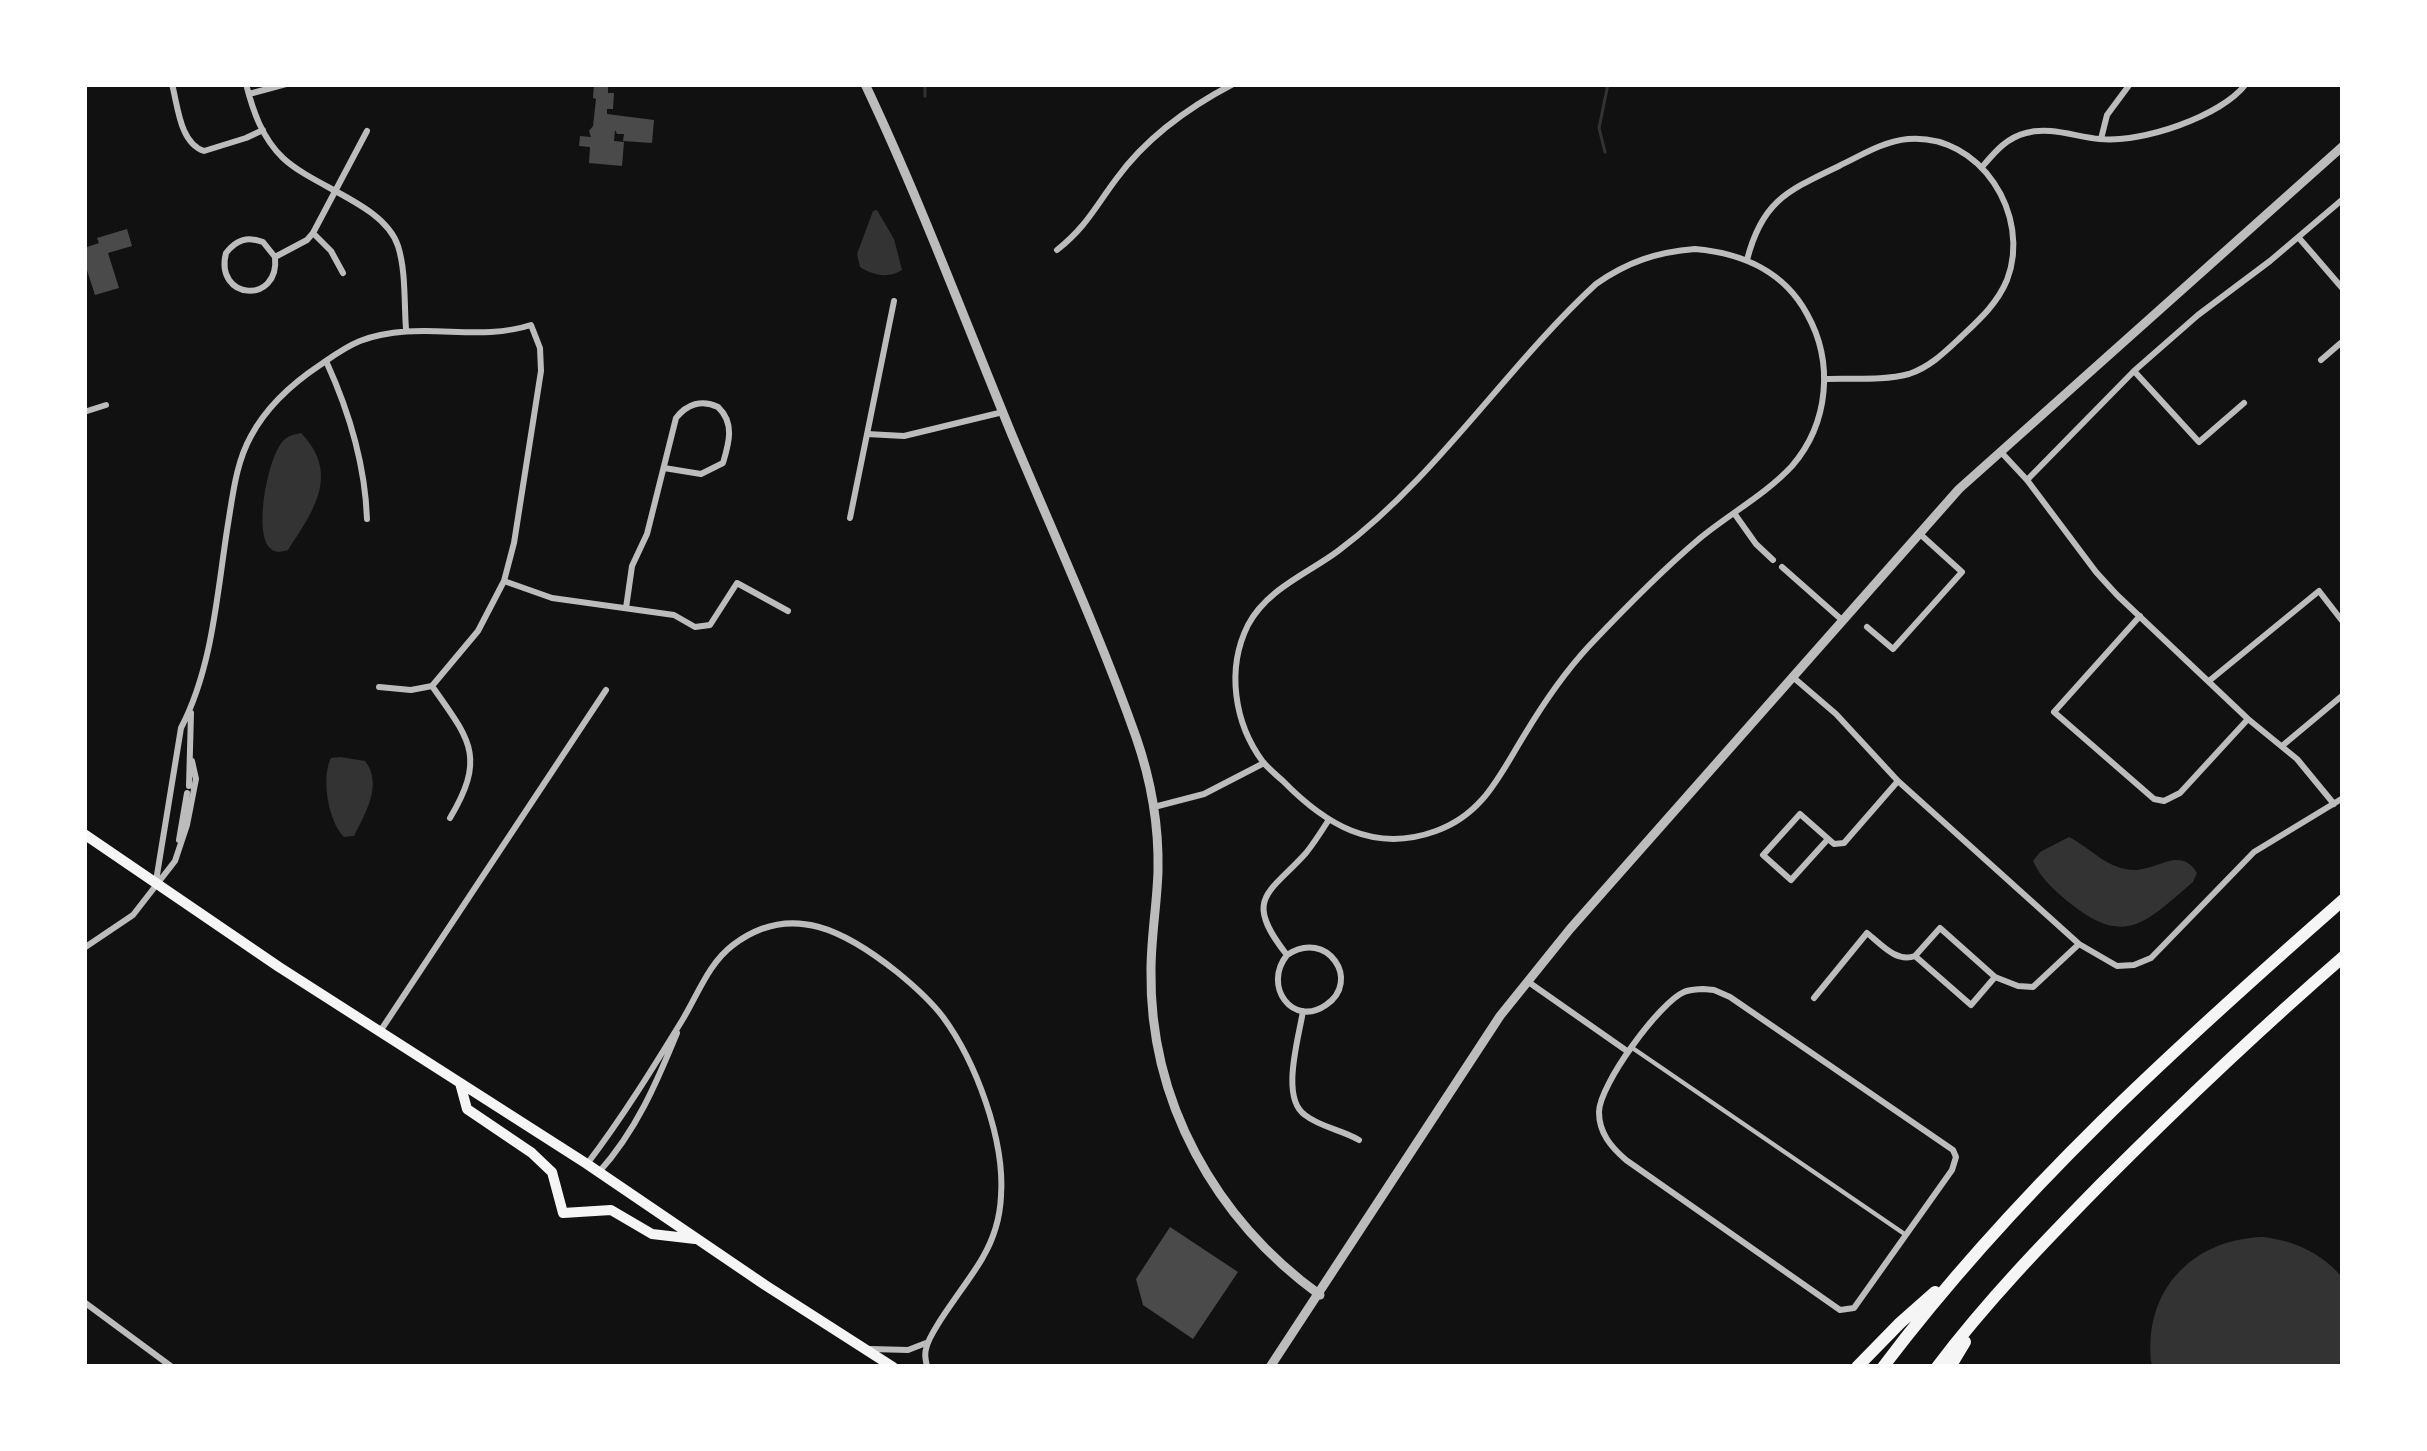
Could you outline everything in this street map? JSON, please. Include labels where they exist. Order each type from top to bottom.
[{"type":"highway","points":[[1883,1367],[2044,1178],[2191,1036],[2343,900]]},
{"type":"highway","points":[[1937,1367],[1990,1302],[2135,1149],[2343,957]]},
{"type":"highway","points":[[1858,1367],[1963,1268]]},
{"type":"highway","points":[[1950,1367],[1990,1302]]},
{"type":"main road","points":[[84,834],[379,1033],[893,1367]]},
{"type":"main road","points":[[460,1083],[467,1108],[552,1172],[563,1213],[611,1210],[652,1234],[699,1239]]},
{"type":"street","points":[[172,84],[188,140],[198,150],[262,130]]},
{"type":"street","points":[[246,84],[262,130],[285,159],[377,217],[398,243],[406,329]]},
{"type":"street","points":[[249,94],[286,84]]},
{"type":"street","points":[[865,84],[1144,764],[1154,807],[1158,867],[1151,1000],[1170,1093],[1190,1144],[1217,1192],[1267,1250],[1320,1294]]},
{"type":"street","points":[[1057,250],[1089,221],[1115,179],[1147,144],[1186,112],[1234,84]]},
{"type":"street","points":[[2101,139],[2107,115],[2130,84]]},
{"type":"street","points":[[1982,167],[2011,138],[2033,131],[2128,140],[2170,129],[2226,103],[2246,84]]},
{"type":"street","points":[[275,257],[313,233],[368,130]]},
{"type":"street","points":[[1747,260],[1758,224],[1779,200],[1808,181],[1910,139],[1954,148],[1982,167],[2000,192],[2012,221],[2012,254],[2009,275],[1994,303],[1939,358],[1916,371],[1893,377],[1826,379]]},
{"type":"street","points":[[1270,1367],[1468,1062],[1527,981],[1792,676],[1919,532],[2000,451],[2343,146]]},
{"type":"street","points":[[2027,480],[2134,370],[2343,199]]},
{"type":"street","points":[[313,233],[343,273]]},
{"type":"street","points":[[2299,238],[2343,289]]},
{"type":"street","points":[[240,241],[262,242],[275,257],[270,281],[257,290],[240,290],[225,274],[226,253],[240,241]]},
{"type":"street","points":[[1678,250],[1714,251],[1747,260],[1773,274],[1804,308],[1822,352],[1826,379],[1817,420],[1791,466],[1676,559],[1583,653],[1492,791],[1464,818],[1422,836],[1362,834],[1328,821],[1264,764],[1242,723],[1234,676],[1246,629],[1264,602],[1334,554],[1384,512],[1580,300],[1610,274],[1678,250]]},
{"type":"street","points":[[850,518],[894,301]]},
{"type":"street","points":[[155,884],[181,728],[207,654],[237,469],[250,436],[288,389],[365,339],[406,329],[501,332],[531,325],[541,371],[504,581],[478,631],[432,686],[411,690],[379,687]]},
{"type":"street","points":[[2321,361],[2343,341]]},
{"type":"street","points":[[326,361],[348,410],[365,485],[367,518]]},
{"type":"street","points":[[2134,370],[2199,442],[2244,403]]},
{"type":"street","points":[[626,608],[632,566],[647,534],[676,418],[682,410],[702,402],[726,414],[729,435],[723,464],[701,474],[664,468]]},
{"type":"street","points":[[84,412],[106,405]]},
{"type":"street","points":[[867,434],[904,436],[1003,412]]},
{"type":"street","points":[[2000,451],[2096,572],[2297,759],[2334,804]]},
{"type":"street","points":[[1734,513],[1773,560]]},
{"type":"street","points":[[1867,627],[1893,649],[1962,572],[1919,532]]},
{"type":"street","points":[[1782,567],[1842,620]]},
{"type":"street","points":[[504,581],[552,598],[674,615],[695,627],[710,625],[737,583],[788,611]]},
{"type":"street","points":[[2209,681],[2319,591],[2343,622]]},
{"type":"street","points":[[2140,616],[2054,712],[2154,799],[2164,801],[2180,793],[2248,718]]},
{"type":"street","points":[[1792,676],[1836,714],[1898,781],[2078,944],[2117,966],[2151,958],[2254,852],[2343,798]]},
{"type":"street","points":[[432,686],[463,730],[470,754],[470,778],[449,818]]},
{"type":"street","points":[[379,1033],[605,690]]},
{"type":"street","points":[[2282,746],[2343,695]]},
{"type":"street","points":[[178,856],[191,761],[191,709]]},
{"type":"street","points":[[84,948],[133,914],[178,856],[196,779],[191,761]]},
{"type":"street","points":[[1154,807],[1204,794],[1264,764]]},
{"type":"street","points":[[1828,839],[1791,880],[1762,855],[1800,814],[1828,839],[1844,843],[1898,781]]},
{"type":"street","points":[[1287,955],[1269,929],[1265,898],[1328,821]]},
{"type":"street","points":[[587,1164],[716,962],[734,944],[770,926],[806,924],[843,934],[877,956],[942,1016],[967,1058],[987,1109],[1000,1166],[1001,1201],[983,1258],[926,1343],[908,1350],[865,1349]]},
{"type":"street","points":[[1814,998],[1867,933],[1895,955],[1908,958],[1940,928],[1995,977],[2033,987],[2078,944]]},
{"type":"street","points":[[1316,947],[1333,957],[1340,969],[1340,985],[1332,1001],[1303,1011],[1286,1002],[1278,990],[1277,970],[1287,955],[1316,947]]},
{"type":"street","points":[[1915,956],[1971,1005],[1995,977]]},
{"type":"street","points":[[1527,981],[1906,1235]]},
{"type":"street","points":[[1714,990],[1949,1146],[1956,1156],[1952,1170],[1853,1308],[1840,1310],[1612,1148],[1601,1128],[1599,1106],[1629,1049],[1682,992],[1714,990]]},
{"type":"street","points":[[1303,1011],[1291,1084],[1297,1108],[1310,1119],[1359,1140]]},
{"type":"street","points":[[599,1172],[637,1123],[683,1019]]},
{"type":"street","points":[[84,1302],[172,1367]]},
{"type":"street","points":[[926,1343],[927,1367]]},
{"type":"shaded area","points":[[877,210],[894,239],[902,270],[892,274],[860,267],[857,254]]},
{"type":"shaded area","points":[[301,433],[319,463],[319,493],[288,550],[276,552],[269,547],[263,525],[268,477],[283,441]]},
{"type":"shaded area","points":[[331,758],[365,761],[373,779],[371,798],[354,836],[344,837],[338,830],[328,799],[328,766]]},
{"type":"shaded area","points":[[2069,837],[2118,867],[2137,870],[2177,860],[2197,873],[2193,882],[2149,918],[2122,927],[2107,925],[2060,895],[2033,861],[2040,852]]},
{"type":"shaded area","points":[[2263,1237],[2307,1250],[2343,1278],[2343,1367],[2152,1367],[2154,1316],[2176,1275],[2213,1248]]},
{"type":"building","points":[[594,84],[608,84],[608,93],[614,93],[613,109],[607,109],[607,114],[654,120],[652,143],[623,141],[624,134],[615,130],[614,141],[624,142],[622,166],[589,163],[590,147],[579,146],[580,136],[591,137]]},
{"type":"building","points":[[127,229],[132,246],[108,253],[119,288],[95,295],[84,248],[99,243],[97,238]]},
{"type":"building","points":[[1170,1227],[1238,1272],[1193,1339],[1143,1305],[1136,1279]]},
{"type":"waterway","points":[[925,84],[925,96]]},
{"type":"waterway","points":[[1605,152],[1599,128],[1608,84]]}]
